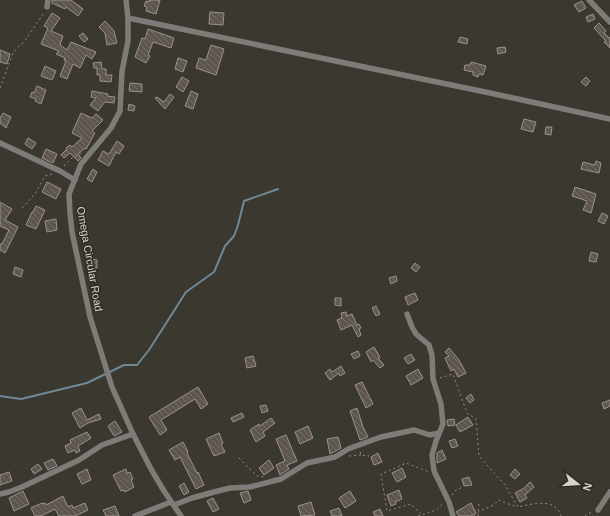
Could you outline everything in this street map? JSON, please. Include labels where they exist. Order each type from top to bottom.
[{"type":"street","points":[[47,7],[48,0]]},
{"type":"street","name":"Omega Circular Road","points":[[126,0],[128,42],[122,70],[120,111],[111,128],[81,164],[74,180],[69,194],[72,232],[90,317],[112,387],[133,434],[164,491],[181,516]]},
{"type":"street","points":[[589,0],[610,22]]},
{"type":"street","points":[[128,18],[610,119]]},
{"type":"street","points":[[0,143],[60,171],[74,180]]},
{"type":"street","points":[[407,314],[416,334],[429,345],[432,355],[433,379],[441,404],[443,424],[432,455],[435,474],[448,500],[453,516]]},
{"type":"street","points":[[135,516],[214,492],[230,488],[250,487],[281,479],[307,463],[335,457],[348,449],[381,437],[414,430],[430,435],[439,433]]},
{"type":"street","points":[[0,494],[22,487],[79,460],[102,445],[133,434]]},
{"type":"street","points":[[598,510],[610,492]]},
{"type":"path","points":[[0,88],[13,53],[24,42],[44,15],[47,7]]},
{"type":"path","points":[[22,208],[35,194],[45,176],[60,171],[74,157],[84,152],[91,153]]},
{"type":"path","points":[[453,374],[467,413],[476,419],[479,456],[506,485],[518,507]]},
{"type":"path","points":[[359,446],[361,455],[369,456]]},
{"type":"path","points":[[239,458],[257,476],[269,478]]},
{"type":"path","points":[[421,514],[411,504],[387,511],[380,474],[406,463],[435,474]]},
{"type":"path","points":[[418,516],[436,510],[448,500],[456,490],[463,487]]},
{"type":"path","points":[[474,516],[478,511],[496,505],[498,500],[518,507],[546,502],[553,506],[561,516]]},
{"type":"path","points":[[478,516],[479,503]]},
{"type":"path","points":[[585,516],[598,510]]},
{"type":"building","points":[[52,0],[71,0],[83,9],[78,16],[66,7],[65,9],[52,3]]},
{"type":"building","points":[[149,0],[160,0],[156,14],[146,11],[147,7],[144,6],[146,1],[149,2]]},
{"type":"building","points":[[582,1],[586,8],[579,12],[574,5]]},
{"type":"building","points":[[210,12],[224,13],[223,25],[209,24]]},
{"type":"building","points":[[52,13],[60,18],[51,31],[63,36],[60,45],[67,50],[71,42],[96,52],[92,59],[86,55],[80,68],[73,64],[67,79],[60,76],[66,61],[64,60],[65,58],[56,54],[59,51],[41,44],[48,28],[44,26]]},
{"type":"building","points":[[593,14],[595,19],[588,22],[586,17]]},
{"type":"building","points":[[105,21],[114,31],[117,43],[107,45],[105,33],[99,27]]},
{"type":"building","points":[[599,23],[606,31],[604,33],[609,38],[610,37],[610,48],[604,42],[606,41],[594,28]]},
{"type":"building","points":[[148,29],[174,38],[171,48],[153,42],[148,55],[150,56],[146,63],[135,57],[142,38],[145,39]]},
{"type":"building","points":[[83,33],[88,39],[84,42],[79,36]]},
{"type":"building","points":[[460,37],[468,39],[467,44],[458,42]]},
{"type":"building","points":[[211,45],[224,49],[216,75],[196,68],[199,58],[206,60]]},
{"type":"building","points":[[505,47],[506,52],[498,54],[497,48]]},
{"type":"building","points":[[0,50],[10,54],[7,64],[0,62]]},
{"type":"building","points":[[178,58],[187,61],[183,72],[175,69]]},
{"type":"building","points":[[101,62],[102,69],[106,69],[106,75],[112,75],[111,82],[100,81],[100,75],[97,75],[97,68],[94,68],[93,63]]},
{"type":"building","points":[[471,62],[486,66],[483,75],[479,74],[478,77],[473,75],[473,72],[464,70],[465,65],[470,65]]},
{"type":"building","points":[[45,66],[56,71],[52,80],[41,76]]},
{"type":"building","points":[[182,77],[189,81],[183,92],[176,87]]},
{"type":"building","points":[[586,77],[590,81],[586,86],[581,82]]},
{"type":"building","points":[[130,83],[142,84],[142,92],[129,91]]},
{"type":"building","points":[[37,86],[46,90],[41,104],[35,101],[36,99],[30,97],[32,92],[34,93]]},
{"type":"building","points":[[92,91],[115,97],[114,103],[105,102],[98,111],[90,105],[96,98],[91,97]]},
{"type":"building","points":[[191,91],[198,94],[193,109],[185,106]]},
{"type":"building","points":[[170,94],[174,97],[165,109],[155,98],[157,97],[164,102]]},
{"type":"building","points":[[129,104],[135,106],[134,111],[128,110]]},
{"type":"building","points":[[3,113],[11,117],[6,128],[0,123],[0,118]]},
{"type":"building","points":[[81,113],[92,118],[96,114],[103,120],[92,131],[95,133],[86,149],[85,148],[78,154],[81,158],[78,161],[70,153],[64,158],[61,155],[67,149],[66,148],[70,145],[72,147],[82,138],[72,133]]},
{"type":"building","points":[[524,119],[536,122],[533,132],[521,129]]},
{"type":"building","points":[[546,127],[552,127],[551,135],[545,134]]},
{"type":"building","points":[[28,138],[36,143],[32,149],[25,144]]},
{"type":"building","points":[[117,141],[124,146],[119,154],[116,152],[109,166],[98,160],[103,151],[109,154]]},
{"type":"building","points":[[46,149],[57,154],[53,163],[42,158]]},
{"type":"building","points":[[596,161],[601,163],[599,173],[581,169],[583,162],[595,165]]},
{"type":"building","points":[[93,169],[97,172],[92,182],[87,179]]},
{"type":"building","points":[[47,182],[61,189],[56,199],[42,192]]},
{"type":"building","points":[[575,187],[596,194],[591,213],[583,210],[587,201],[572,196]]},
{"type":"building","points":[[0,202],[12,209],[5,220],[18,227],[5,253],[0,250],[0,244],[2,244],[9,230],[0,226]]},
{"type":"building","points":[[36,206],[45,210],[36,229],[26,225]]},
{"type":"building","points":[[602,213],[608,216],[604,224],[598,221]]},
{"type":"building","points":[[56,219],[57,230],[47,232],[45,221]]},
{"type":"building","points":[[591,252],[598,254],[596,262],[589,261]]},
{"type":"building","points":[[92,259],[97,260],[97,268],[91,267]]},
{"type":"building","points":[[415,263],[420,267],[416,272],[411,268]]},
{"type":"building","points":[[15,267],[23,270],[21,277],[13,274]]},
{"type":"building","points":[[396,276],[397,281],[391,284],[389,278]]},
{"type":"building","points":[[415,293],[418,300],[408,305],[405,297]]},
{"type":"building","points":[[335,298],[341,298],[341,306],[335,305]]},
{"type":"building","points":[[376,306],[380,314],[376,316],[372,308]]},
{"type":"building","points":[[346,312],[347,316],[352,314],[357,325],[359,324],[361,328],[359,329],[361,335],[358,337],[352,325],[341,330],[337,320],[342,318],[341,313]]},
{"type":"building","points":[[374,347],[380,357],[378,358],[384,365],[380,368],[373,360],[371,362],[366,352]]},
{"type":"building","points":[[449,348],[459,360],[466,373],[458,377],[454,369],[451,371],[445,358],[449,356],[445,352]]},
{"type":"building","points":[[358,351],[360,356],[354,359],[351,354]]},
{"type":"building","points":[[411,354],[415,360],[408,364],[404,358]]},
{"type":"building","points":[[253,356],[256,366],[247,368],[245,358]]},
{"type":"building","points":[[341,366],[345,373],[340,376],[339,373],[330,380],[325,373],[330,369],[332,372]]},
{"type":"building","points":[[418,369],[423,378],[411,385],[406,376]]},
{"type":"building","points":[[362,382],[373,404],[366,408],[355,385]]},
{"type":"building","points":[[198,387],[208,404],[201,409],[195,399],[161,420],[167,430],[160,435],[149,417]]},
{"type":"building","points":[[471,394],[474,400],[470,403],[466,398]]},
{"type":"building","points":[[610,400],[610,406],[604,409],[602,403]]},
{"type":"building","points":[[266,405],[268,411],[262,413],[260,406]]},
{"type":"building","points":[[81,408],[87,420],[99,414],[101,419],[88,423],[80,428],[72,413]]},
{"type":"building","points":[[357,408],[368,437],[360,440],[350,411]]},
{"type":"building","points":[[242,413],[244,417],[233,422],[231,418]]},
{"type":"building","points":[[468,417],[473,425],[460,432],[456,425]]},
{"type":"building","points":[[271,418],[275,423],[263,432],[265,436],[256,442],[250,430],[259,424],[260,426]]},
{"type":"building","points":[[454,419],[455,425],[448,426],[447,420]]},
{"type":"building","points":[[115,421],[122,432],[114,436],[108,426]]},
{"type":"building","points":[[308,426],[313,438],[300,444],[295,432]]},
{"type":"building","points":[[87,432],[91,438],[78,446],[80,451],[76,453],[75,450],[68,453],[65,446],[71,443],[70,440]]},
{"type":"building","points":[[219,433],[223,443],[221,444],[225,452],[214,456],[206,439]]},
{"type":"building","points":[[286,435],[297,461],[287,465],[289,469],[280,475],[276,465],[285,461],[276,439]]},
{"type":"building","points":[[338,437],[341,448],[330,454],[327,439]]},
{"type":"building","points":[[455,439],[458,446],[452,448],[449,441]]},
{"type":"building","points":[[183,442],[188,452],[187,453],[204,485],[196,489],[180,457],[175,460],[169,450]]},
{"type":"building","points":[[442,450],[446,459],[437,463],[437,453]]},
{"type":"building","points":[[378,453],[382,462],[374,465],[371,457]]},
{"type":"building","points":[[53,459],[57,466],[48,470],[44,463]]},
{"type":"building","points":[[269,460],[274,468],[264,475],[259,468]]},
{"type":"building","points":[[38,464],[42,469],[34,474],[31,469]]},
{"type":"building","points":[[402,468],[406,477],[397,482],[392,473]]},
{"type":"building","points":[[87,469],[91,480],[82,484],[77,474]]},
{"type":"building","points":[[126,469],[127,473],[130,472],[134,487],[125,492],[124,490],[121,491],[113,475]]},
{"type":"building","points":[[515,469],[520,474],[515,479],[510,475]]},
{"type":"building","points":[[9,472],[12,481],[0,485],[0,475]]},
{"type":"building","points":[[469,477],[472,485],[464,486],[462,479]]},
{"type":"building","points":[[530,482],[534,487],[525,495],[527,498],[520,502],[515,493],[524,488]]},
{"type":"building","points":[[184,483],[189,492],[184,495],[179,486]]},
{"type":"building","points":[[399,490],[402,499],[395,502],[396,504],[391,506],[387,495]]},
{"type":"building","points":[[23,491],[29,504],[14,511],[9,498]]},
{"type":"building","points":[[248,491],[251,500],[244,503],[240,493]]},
{"type":"building","points":[[350,491],[356,501],[345,508],[339,498]]},
{"type":"building","points":[[63,496],[68,507],[72,505],[73,508],[85,503],[88,510],[75,516],[59,516],[55,509],[41,516],[35,516],[31,508],[42,503],[45,503],[46,505]]},
{"type":"building","points":[[213,498],[219,509],[213,512],[207,501]]},
{"type":"building","points":[[311,502],[315,515],[301,516],[298,506]]},
{"type":"building","points":[[471,503],[476,513],[471,516],[459,516],[456,512]]},
{"type":"building","points":[[115,506],[119,516],[106,516],[103,510]]},
{"type":"building","points":[[339,508],[342,516],[332,516],[330,511]]},
{"type":"building","points":[[380,509],[383,516],[375,516],[373,512]]},
{"type":"waterway","points":[[0,396],[21,399],[87,383],[124,365],[137,365],[149,350],[186,292],[214,272],[225,246],[234,236],[244,201],[278,189]]}]
